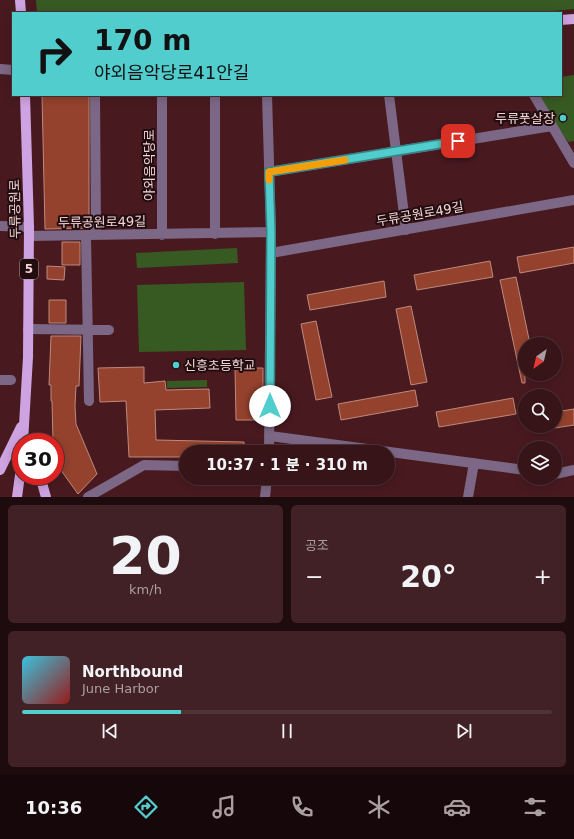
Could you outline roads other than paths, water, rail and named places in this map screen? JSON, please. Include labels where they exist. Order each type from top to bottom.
[{"type":"main road","points":[[20,0],[21,12]]},
{"type":"main road","points":[[562,20],[574,18]]},
{"type":"main road","name":"두류공원로","points":[[23,433],[28,329],[29,232],[25,96]]},
{"type":"main road","points":[[24,421],[27,433]]},
{"type":"main road","points":[[0,470],[24,421]]},
{"type":"main road","points":[[17,497],[19,485]]},
{"type":"main road","points":[[43,485],[46,497]]},
{"type":"street","points":[[0,69],[12,70]]},
{"type":"street","points":[[89,401],[87,330],[95,96]]},
{"type":"street","name":"야외음악당로","points":[[162,96],[162,235]]},
{"type":"street","points":[[215,96],[215,234]]},
{"type":"street","points":[[267,96],[271,232],[269,445]]},
{"type":"street","points":[[389,96],[406,230]]},
{"type":"street","points":[[535,96],[574,163]]},
{"type":"street","points":[[269,172],[552,126]]},
{"type":"street","name":"두류공원로49길","points":[[271,253],[574,200]]},
{"type":"street","name":"두류공원로49길","points":[[0,226],[29,232],[91,236],[271,232]]},
{"type":"street","points":[[28,329],[109,330]]},
{"type":"street","points":[[0,380],[11,380]]},
{"type":"street","points":[[270,436],[518,469]]},
{"type":"street","points":[[468,497],[474,463]]},
{"type":"street","points":[[88,497],[144,465],[179,466]]},
{"type":"street","points":[[562,473],[574,470]]},
{"type":"street","points":[[265,497],[266,485]]},
{"type":"place","name":"두류풋살장","points":[[563,118]]},
{"type":"place","name":"신흥초등학교","points":[[176,365]]}]
